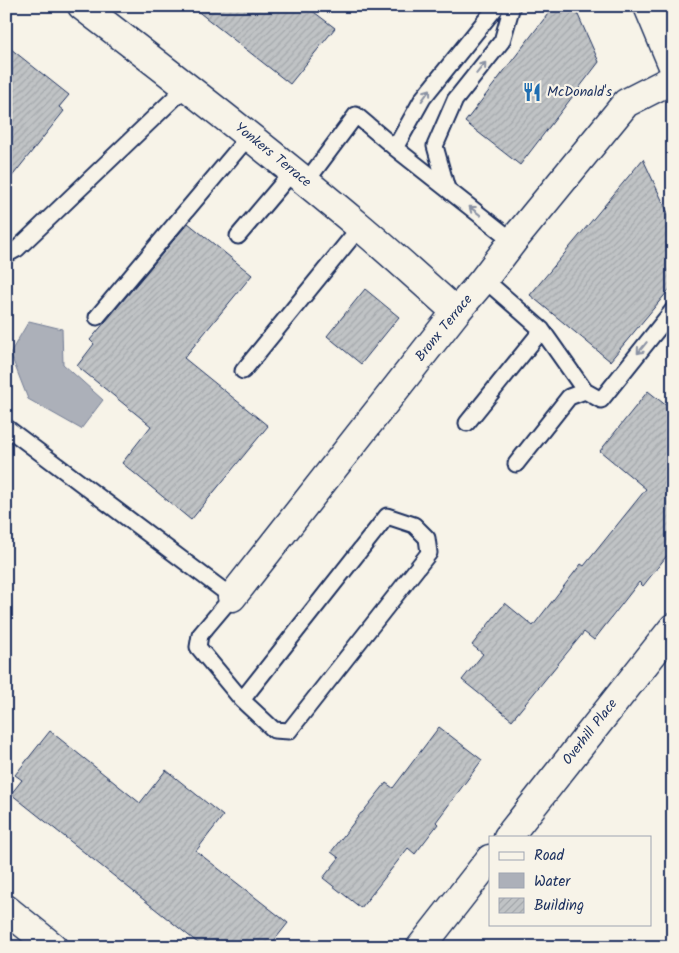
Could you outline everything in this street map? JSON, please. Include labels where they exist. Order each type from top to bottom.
[{"type":"street","name":"Yonkers Terrace","points":[[82,6],[187,86],[299,176],[456,312]]},
{"type":"street","points":[[648,6],[673,66]]},
{"type":"street","name":"Bronx Terrace","points":[[232,597],[456,312],[626,103],[673,79]]},
{"type":"street","name":"Overhill Place","points":[[509,836],[671,633]]},
{"type":"street","points":[[421,947],[489,860]]},
{"type":"street","points":[[6,909],[53,947]]},
{"type":"lane","points":[[395,148],[423,98],[497,6]]},
{"type":"lane","points":[[447,189],[435,146],[455,100],[502,41],[512,6]]},
{"type":"lane","points":[[6,255],[17,248],[187,86]]},
{"type":"lane","points":[[238,236],[356,116],[513,242]]},
{"type":"lane","points":[[97,317],[249,136]]},
{"type":"lane","points":[[243,371],[360,227]]},
{"type":"lane","points":[[484,279],[542,330],[585,391],[601,400],[673,310]]},
{"type":"lane","points":[[467,423],[542,330]]},
{"type":"lane","points":[[516,464],[568,398],[585,391]]},
{"type":"lane","points":[[6,427],[232,597],[200,636],[198,647],[242,700],[274,730],[289,731],[429,553],[427,538],[414,525],[387,516],[242,700]]},
{"type":"water","points":[[29,321],[62,329],[63,364],[103,400],[81,429],[28,399],[10,353]]},
{"type":"building","points":[[191,6],[306,6],[335,28],[290,84]]},
{"type":"building","name":"McDonald's","points":[[554,6],[574,6],[599,62],[520,165],[465,122]]},
{"type":"building","points":[[6,45],[69,95],[59,107],[64,111],[6,184]]},
{"type":"building","points":[[643,159],[673,224],[673,285],[610,361],[530,295]]},
{"type":"building","points":[[188,223],[252,275],[184,358],[268,426],[191,520],[122,463],[151,426],[77,366],[94,344],[90,340]]},
{"type":"building","points":[[365,289],[399,317],[361,364],[327,336]]},
{"type":"building","points":[[648,391],[673,411],[673,548],[643,586],[639,582],[594,640],[584,632],[512,720],[462,680],[483,654],[472,645],[505,603],[533,626],[581,564],[584,566],[646,489],[600,451]]},
{"type":"building","points":[[439,727],[482,760],[415,854],[408,848],[361,908],[323,878],[339,858],[331,852],[386,783],[393,788]]},
{"type":"building","points":[[50,731],[140,803],[166,770],[223,816],[196,851],[288,923],[269,947],[203,947],[11,794],[22,780],[15,775]]},
{"type":"place","name":"McDonald's","points":[[532,92]]}]
